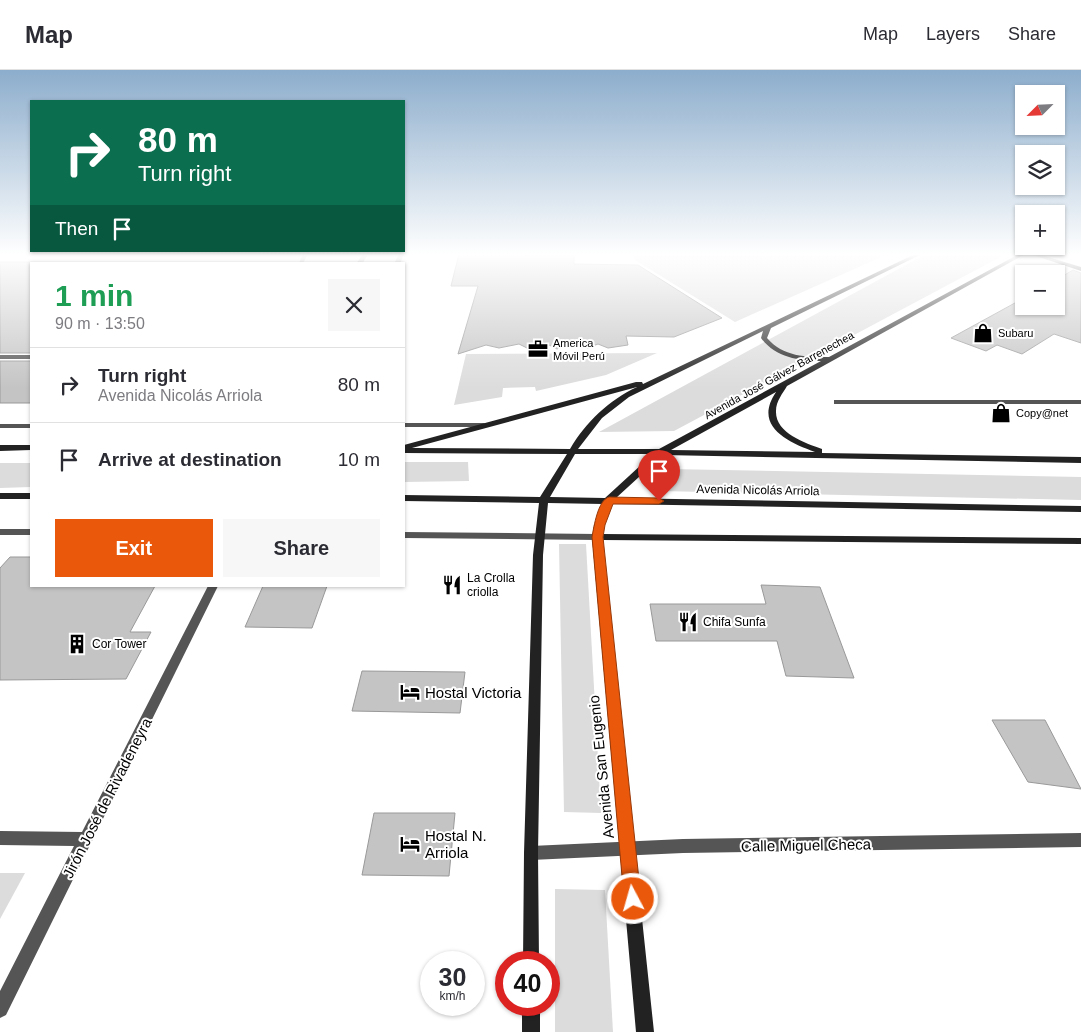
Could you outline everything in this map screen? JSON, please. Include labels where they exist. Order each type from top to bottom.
[{"type":"main road","points":[[531,951],[531,853],[539,537],[544,499],[571,452],[587,429],[612,405],[657,379],[827,299]]},
{"type":"main road","name":"Avenida José Gálvez Barrenechea","points":[[609,500],[661,452],[940,299]]},
{"type":"main road","points":[[768,328],[764,338],[770,345],[780,351],[811,359],[832,358]]},
{"type":"main road","points":[[405,449],[484,425],[657,379]]},
{"type":"main road","points":[[787,383],[772,405],[771,415],[776,426],[796,442],[832,454]]},
{"type":"main road","points":[[0,448],[30,448]]},
{"type":"main road","points":[[405,449],[832,454],[1081,460]]},
{"type":"main road","points":[[0,496],[30,496]]},
{"type":"main road","name":"Avenida Nicolás Arriola","points":[[405,498],[1081,509]]},
{"type":"main road","name":"Avenida San Eugenio","points":[[609,500],[599,525],[598,537],[646,1032]]},
{"type":"main road","points":[[598,537],[1081,541]]},
{"type":"main road","points":[[530,1032],[531,1016]]},
{"type":"street","points":[[0,357],[30,357]]},
{"type":"street","points":[[837,402],[1081,402]]},
{"type":"street","points":[[405,426],[484,425]]},
{"type":"street","points":[[0,426],[30,426]]},
{"type":"street","points":[[0,532],[30,532]]},
{"type":"street","points":[[405,535],[598,537]]},
{"type":"street","name":"Jirón José de Rivadeneyra","points":[[0,1009],[212,587]]},
{"type":"street","points":[[0,838],[86,839]]},
{"type":"street","name":"Calle Miguel Checa","points":[[531,853],[628,848],[1081,840]]},
{"type":"shaded area","points":[[698,299],[787,299],[735,322]]},
{"type":"shaded area","points":[[844,299],[922,299],[674,431],[599,432]]},
{"type":"shaded area","points":[[657,353],[606,375],[536,391],[535,387],[503,388],[502,397],[454,405],[466,354]]},
{"type":"shaded area","points":[[405,462],[468,462],[469,481],[405,482]]},
{"type":"shaded area","points":[[0,463],[30,463],[30,487],[0,488]]},
{"type":"shaded area","points":[[668,469],[1081,477],[1081,500],[659,491]]},
{"type":"shaded area","points":[[559,544],[586,544],[601,813],[564,812]]},
{"type":"shaded area","points":[[0,873],[25,873],[0,919]]},
{"type":"shaded area","points":[[555,889],[605,890],[613,1032],[555,1032],[555,1016],[560,1016],[560,951],[555,951]]},
{"type":"building","points":[[0,299],[30,299],[30,353],[0,353]]},
{"type":"building","points":[[474,299],[692,299],[722,318],[674,337],[626,336],[628,345],[608,348],[598,344],[588,348],[575,343],[557,349],[545,343],[529,349],[519,344],[499,348],[486,345],[458,354]]},
{"type":"building","points":[[1065,299],[1081,299],[1081,343],[1054,334],[1022,354],[997,345],[986,351],[951,338],[1015,303],[1015,315],[1065,315]]},
{"type":"building","points":[[0,361],[30,361],[30,403],[0,403]]},
{"type":"building","name":"Cor Tower","points":[[10,557],[30,557],[30,587],[154,587],[130,632],[151,632],[126,679],[0,680],[0,568]]},
{"type":"building","points":[[761,585],[820,587],[854,678],[786,676],[777,641],[656,641],[650,604],[766,604]]},
{"type":"building","points":[[263,587],[327,587],[312,628],[245,627]]},
{"type":"building","name":"Hostal Victoria","points":[[362,671],[465,672],[460,713],[352,711]]},
{"type":"building","points":[[992,720],[1045,720],[1081,789],[1028,782]]},
{"type":"building","name":"Hostal N. Arriola","points":[[374,813],[455,813],[449,876],[362,875]]},
{"type":"place","name":"Subaru","points":[[983,333]]},
{"type":"place","name":"America Móvil Perú","points":[[538,349]]},
{"type":"place","name":"Copy@net","points":[[1001,413]]},
{"type":"place","name":"La Crolla criolla","points":[[452,585]]},
{"type":"place","name":"Chifa Sunfa","points":[[688,622]]},
{"type":"place","name":"Cor Tower","points":[[77,644]]},
{"type":"place","name":"Hostal Victoria","points":[[410,692]]},
{"type":"place","name":"Hostal N. Arriola","points":[[410,844]]},
{"type":"route","points":[[633,899],[598,537],[599,525],[609,500],[659,501]]}]
